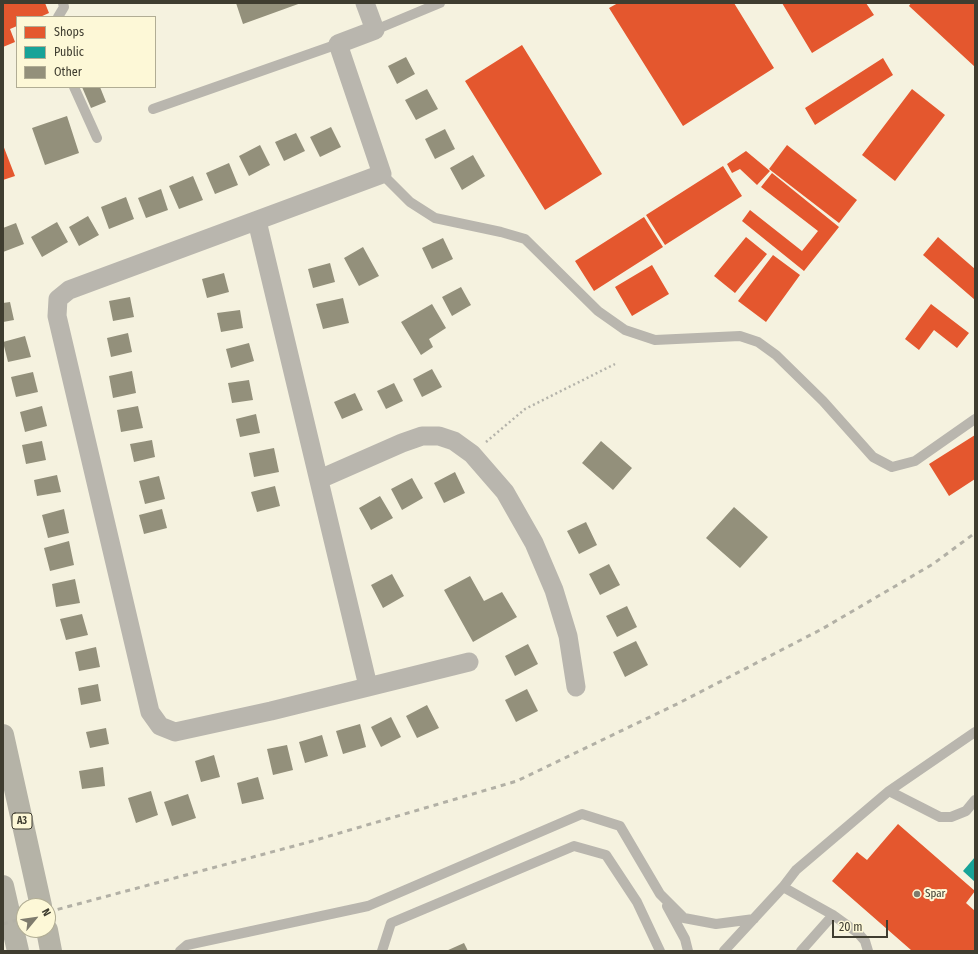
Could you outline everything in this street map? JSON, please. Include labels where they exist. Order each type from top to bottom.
[{"type":"highway","name":"A3","points":[[3,735],[39,898]]},
{"type":"highway","points":[[3,886],[18,951]]},
{"type":"highway","points":[[48,938],[51,951]]},
{"type":"street","points":[[365,3],[375,30],[338,44],[382,174],[69,290],[58,299],[57,316],[150,712],[160,726],[175,732],[271,711],[469,662]]},
{"type":"street","points":[[257,221],[320,479],[368,686]]},
{"type":"street","points":[[320,479],[402,443],[422,436],[439,436],[454,441],[472,454],[505,492],[534,543],[554,590],[568,636],[576,688]]},
{"type":"lane","points":[[59,16],[64,7],[63,3]]},
{"type":"lane","points":[[375,30],[440,3]]},
{"type":"lane","points":[[153,109],[338,44]]},
{"type":"lane","points":[[74,88],[98,138]]},
{"type":"lane","points":[[382,174],[410,202],[435,218],[501,232],[525,239],[598,311],[625,330],[655,340],[740,336],[758,342],[776,355],[823,401],[873,457],[892,467],[915,461],[975,419]]},
{"type":"lane","points":[[724,951],[783,887],[796,870],[889,791],[975,732]]},
{"type":"lane","points":[[889,791],[940,817],[951,817],[966,811],[975,800]]},
{"type":"lane","points":[[180,951],[187,945],[368,906],[582,814],[620,826],[685,939],[688,951]]},
{"type":"lane","points":[[382,951],[391,923],[574,846],[606,855],[637,902],[660,951]]},
{"type":"lane","points":[[783,887],[833,915],[858,933],[865,941],[868,951]]},
{"type":"lane","points":[[660,894],[684,918],[716,924],[754,919]]},
{"type":"lane","points":[[801,951],[833,915]]},
{"type":"path","points":[[472,454],[525,409],[615,364]]},
{"type":"building: Shops","points":[[3,3],[45,3],[49,13],[42,16],[16,16],[16,26],[10,29],[15,42],[3,47]]},
{"type":"building: Shops","points":[[618,3],[734,3],[774,68],[683,126],[609,8]]},
{"type":"building: Shops","points":[[782,3],[866,3],[874,15],[812,53]]},
{"type":"building: Shops","points":[[911,3],[975,3],[975,67],[909,6]]},
{"type":"building: Shops","points":[[522,45],[602,174],[545,210],[465,81]]},
{"type":"building: Shops","points":[[883,58],[893,75],[815,125],[805,108]]},
{"type":"building: Shops","points":[[912,89],[945,115],[895,181],[862,155]]},
{"type":"building: Shops","points":[[3,145],[15,176],[3,180]]},
{"type":"building: Shops","points":[[787,145],[857,200],[839,223],[769,169]]},
{"type":"building: Shops","points":[[746,151],[770,171],[757,185],[740,169],[732,173],[727,164]]},
{"type":"building: Shops","points":[[723,166],[742,196],[665,245],[646,215]]},
{"type":"building: Shops","points":[[772,173],[839,227],[804,271],[742,221],[750,210],[802,251],[818,231],[761,187]]},
{"type":"building: Shops","points":[[644,217],[663,247],[594,291],[575,261]]},
{"type":"building: Shops","points":[[746,237],[767,254],[735,293],[714,276]]},
{"type":"building: Shops","points":[[938,237],[975,269],[975,300],[923,255]]},
{"type":"building: Shops","points":[[773,255],[800,275],[766,322],[738,301]]},
{"type":"building: Shops","points":[[652,265],[669,294],[632,316],[615,287]]},
{"type":"building: Shops","points":[[931,304],[969,333],[957,348],[934,330],[919,350],[905,339]]},
{"type":"building: Shops","points":[[975,435],[975,479],[949,496],[929,464]]},
{"type":"building: Shops","points":[[898,824],[975,891],[966,903],[975,911],[975,951],[910,951],[911,950],[832,881],[857,852],[867,860]]},
{"type":"building: Public","points":[[975,857],[975,882],[963,871]]},
{"type":"building: Other","points":[[236,3],[301,3],[243,24]]},
{"type":"building: Other","points":[[406,57],[415,74],[397,84],[388,66]]},
{"type":"building: Other","points":[[82,88],[100,88],[106,102],[91,108]]},
{"type":"building: Other","points":[[427,89],[438,109],[416,120],[405,100]]},
{"type":"building: Other","points":[[67,116],[79,153],[45,165],[32,128]]},
{"type":"building: Other","points":[[331,127],[341,147],[320,157],[310,137]]},
{"type":"building: Other","points":[[445,129],[455,149],[435,159],[425,139]]},
{"type":"building: Other","points":[[296,133],[305,151],[284,161],[275,142]]},
{"type":"building: Other","points":[[260,145],[270,165],[249,176],[239,156]]},
{"type":"building: Other","points":[[473,155],[485,176],[462,190],[450,168]]},
{"type":"building: Other","points":[[229,163],[238,185],[215,194],[206,173]]},
{"type":"building: Other","points":[[193,176],[203,200],[179,209],[169,186]]},
{"type":"building: Other","points":[[161,189],[168,210],[146,218],[138,198]]},
{"type":"building: Other","points":[[126,197],[134,219],[109,229],[101,207]]},
{"type":"building: Other","points":[[88,216],[99,235],[79,246],[69,227]]},
{"type":"building: Other","points":[[57,222],[68,242],[42,257],[31,237]]},
{"type":"building: Other","points":[[16,223],[24,244],[3,252],[3,228]]},
{"type":"building: Other","points":[[443,238],[453,259],[432,269],[422,248]]},
{"type":"building: Other","points":[[363,247],[379,276],[359,286],[344,258]]},
{"type":"building: Other","points":[[330,263],[335,282],[313,288],[308,269]]},
{"type":"building: Other","points":[[224,273],[229,292],[207,298],[202,279]]},
{"type":"building: Other","points":[[461,287],[471,305],[452,316],[442,297]]},
{"type":"building: Other","points":[[130,297],[134,317],[113,321],[109,301]]},
{"type":"building: Other","points":[[343,298],[349,323],[323,329],[316,304]]},
{"type":"building: Other","points":[[10,302],[14,320],[3,322],[3,303]]},
{"type":"building: Other","points":[[432,304],[446,328],[429,339],[433,347],[421,355],[401,322]]},
{"type":"building: Other","points":[[240,310],[243,328],[221,332],[217,313]]},
{"type":"building: Other","points":[[128,333],[132,352],[111,357],[107,338]]},
{"type":"building: Other","points":[[25,336],[31,357],[8,362],[3,342]]},
{"type":"building: Other","points":[[249,343],[254,361],[231,368],[226,349]]},
{"type":"building: Other","points":[[432,369],[442,387],[422,397],[413,379]]},
{"type":"building: Other","points":[[132,371],[136,393],[113,398],[109,376]]},
{"type":"building: Other","points":[[33,372],[38,392],[16,397],[11,377]]},
{"type":"building: Other","points":[[249,380],[253,400],[232,403],[228,383]]},
{"type":"building: Other","points":[[394,383],[403,401],[386,409],[377,391]]},
{"type":"building: Other","points":[[355,393],[363,410],[342,419],[334,402]]},
{"type":"building: Other","points":[[42,406],[47,426],[25,432],[20,412]]},
{"type":"building: Other","points":[[138,406],[143,428],[121,432],[117,410]]},
{"type":"building: Other","points":[[256,414],[260,433],[240,437],[236,419]]},
{"type":"building: Other","points":[[152,440],[155,457],[134,462],[130,444]]},
{"type":"building: Other","points":[[42,441],[46,460],[26,464],[22,445]]},
{"type":"building: Other","points":[[601,441],[632,468],[613,490],[582,463]]},
{"type":"building: Other","points":[[274,448],[279,472],[254,477],[249,453]]},
{"type":"building: Other","points":[[455,472],[465,493],[444,503],[434,483]]},
{"type":"building: Other","points":[[57,475],[61,492],[37,496],[34,480]]},
{"type":"building: Other","points":[[159,476],[165,499],[145,504],[139,481]]},
{"type":"building: Other","points":[[412,478],[423,498],[402,510],[391,489]]},
{"type":"building: Other","points":[[275,486],[280,506],[257,512],[251,492]]},
{"type":"building: Other","points":[[380,496],[393,518],[371,530],[359,508]]},
{"type":"building: Other","points":[[734,507],[768,537],[740,568],[706,538]]},
{"type":"building: Other","points":[[64,509],[69,533],[48,538],[42,515]]},
{"type":"building: Other","points":[[162,509],[167,528],[144,534],[139,515]]},
{"type":"building: Other","points":[[586,522],[597,545],[579,554],[567,531]]},
{"type":"building: Other","points":[[69,541],[74,565],[50,571],[44,548]]},
{"type":"building: Other","points":[[609,564],[620,585],[600,595],[589,574]]},
{"type":"building: Other","points":[[392,574],[404,596],[383,608],[371,585]]},
{"type":"building: Other","points":[[470,576],[484,601],[502,592],[517,617],[473,642],[444,590]]},
{"type":"building: Other","points":[[75,579],[80,603],[56,607],[52,584]]},
{"type":"building: Other","points":[[627,606],[637,627],[617,637],[606,616]]},
{"type":"building: Other","points":[[82,614],[88,635],[66,640],[60,619]]},
{"type":"building: Other","points":[[636,641],[648,665],[625,677],[613,652]]},
{"type":"building: Other","points":[[528,644],[538,664],[515,676],[505,656]]},
{"type":"building: Other","points":[[96,647],[100,667],[79,671],[75,652]]},
{"type":"building: Other","points":[[98,684],[101,701],[81,705],[78,688]]},
{"type":"building: Other","points":[[527,689],[538,711],[516,722],[505,700]]},
{"type":"building: Other","points":[[427,705],[439,728],[417,738],[406,716]]},
{"type":"building: Other","points":[[391,717],[401,737],[381,747],[371,727]]},
{"type":"building: Other","points":[[360,724],[366,747],[343,754],[336,731]]},
{"type":"building: Other","points":[[106,728],[109,744],[90,748],[86,732]]},
{"type":"building: Other","points":[[322,735],[328,756],[305,763],[299,742]]},
{"type":"building: Other","points":[[287,745],[293,770],[273,775],[267,749]]},
{"type":"building: Other","points":[[214,755],[220,777],[201,782],[195,761]]},
{"type":"building: Other","points":[[103,767],[105,786],[82,789],[79,771]]},
{"type":"building: Other","points":[[258,777],[264,799],[242,804],[237,783]]},
{"type":"building: Other","points":[[151,791],[158,815],[136,823],[128,798]]},
{"type":"building: Other","points":[[188,794],[196,818],[172,826],[164,802]]},
{"type":"building: Other","points":[[464,943],[468,951],[446,951]]},
{"type":"railway","points":[[56,910],[309,842],[517,781],[679,703],[822,629],[933,564],[975,533]]},
{"type":"railway","points":[[3,924],[16,920]]},
{"type":"place","name":"Spar","points":[[917,894]]}]
